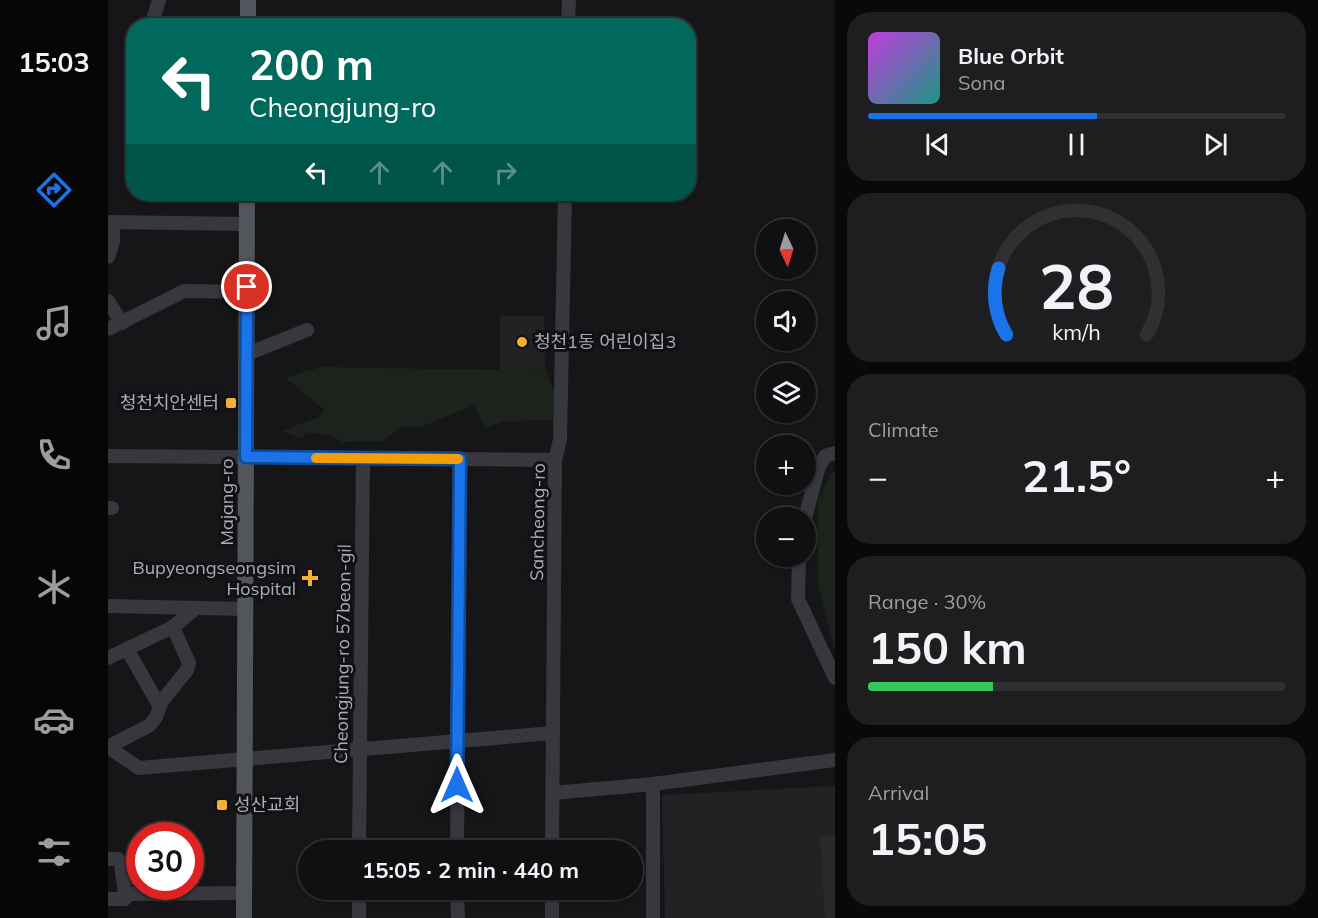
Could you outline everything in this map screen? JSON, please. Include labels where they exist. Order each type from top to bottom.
[{"type":"main road","points":[[248,0],[248,18]]},
{"type":"main road","name":"Majang-ro","points":[[244,918],[247,201]]},
{"type":"street","points":[[153,18],[159,0]]},
{"type":"street","points":[[568,18],[569,0]]},
{"type":"street","name":"Sancheong-ro","points":[[552,840],[555,460],[560,440],[565,201]]},
{"type":"street","points":[[108,257],[113,242],[110,222],[247,224]]},
{"type":"street","points":[[108,329],[184,291],[247,292]]},
{"type":"street","points":[[108,301],[122,323]]},
{"type":"street","points":[[247,354],[307,330]]},
{"type":"street","points":[[808,507],[819,467],[825,456],[835,453]]},
{"type":"street","points":[[108,456],[555,460]]},
{"type":"street","name":"Cheongjung-ro 57beon-gil","points":[[359,840],[363,458]]},
{"type":"street","points":[[457,840],[460,459]]},
{"type":"street","points":[[799,567],[798,599],[835,678]]},
{"type":"street","points":[[108,606],[246,609]]},
{"type":"street","points":[[108,658],[173,627],[196,608]]},
{"type":"street","points":[[173,627],[189,663],[187,669],[162,701],[150,725],[108,747],[139,768],[553,733]]},
{"type":"street","points":[[128,649],[160,707]]},
{"type":"street","points":[[553,793],[653,784],[835,760]]},
{"type":"street","points":[[653,784],[653,918]]},
{"type":"street","points":[[108,900],[125,899],[115,862]]},
{"type":"street","points":[[125,894],[244,892]]},
{"type":"street","points":[[359,900],[359,918]]},
{"type":"street","points":[[457,900],[458,918]]},
{"type":"street","points":[[552,900],[552,918]]},
{"type":"shaded area","name":"청천1동 어린이집3","points":[[500,316],[544,316],[545,368],[500,370]]},
{"type":"shaded area","points":[[321,367],[500,370],[545,368],[558,401],[556,420],[506,421],[485,428],[474,405],[421,427],[401,427],[383,441],[342,442],[330,435],[308,433],[300,438],[282,431],[319,417],[324,410],[286,378]]},
{"type":"shaded area","points":[[832,472],[835,472],[835,652],[818,586],[818,500]]},
{"type":"shaded area","points":[[835,786],[835,918],[665,918],[662,795]]},
{"type":"building","points":[[835,835],[835,918],[825,918],[820,836]]},
{"type":"slow traffic","points":[[316,458],[458,459]]},
{"type":"place","name":"청천1동 어린이집3","points":[[522,342]]},
{"type":"place","name":"청천치안센터","points":[[231,403]]},
{"type":"place","name":"Bupyeongseongsim Hospital","points":[[310,578]]},
{"type":"place","name":"성산교회","points":[[222,805]]},
{"type":"route","points":[[247,287],[246,457],[460,459],[457,785]]}]
